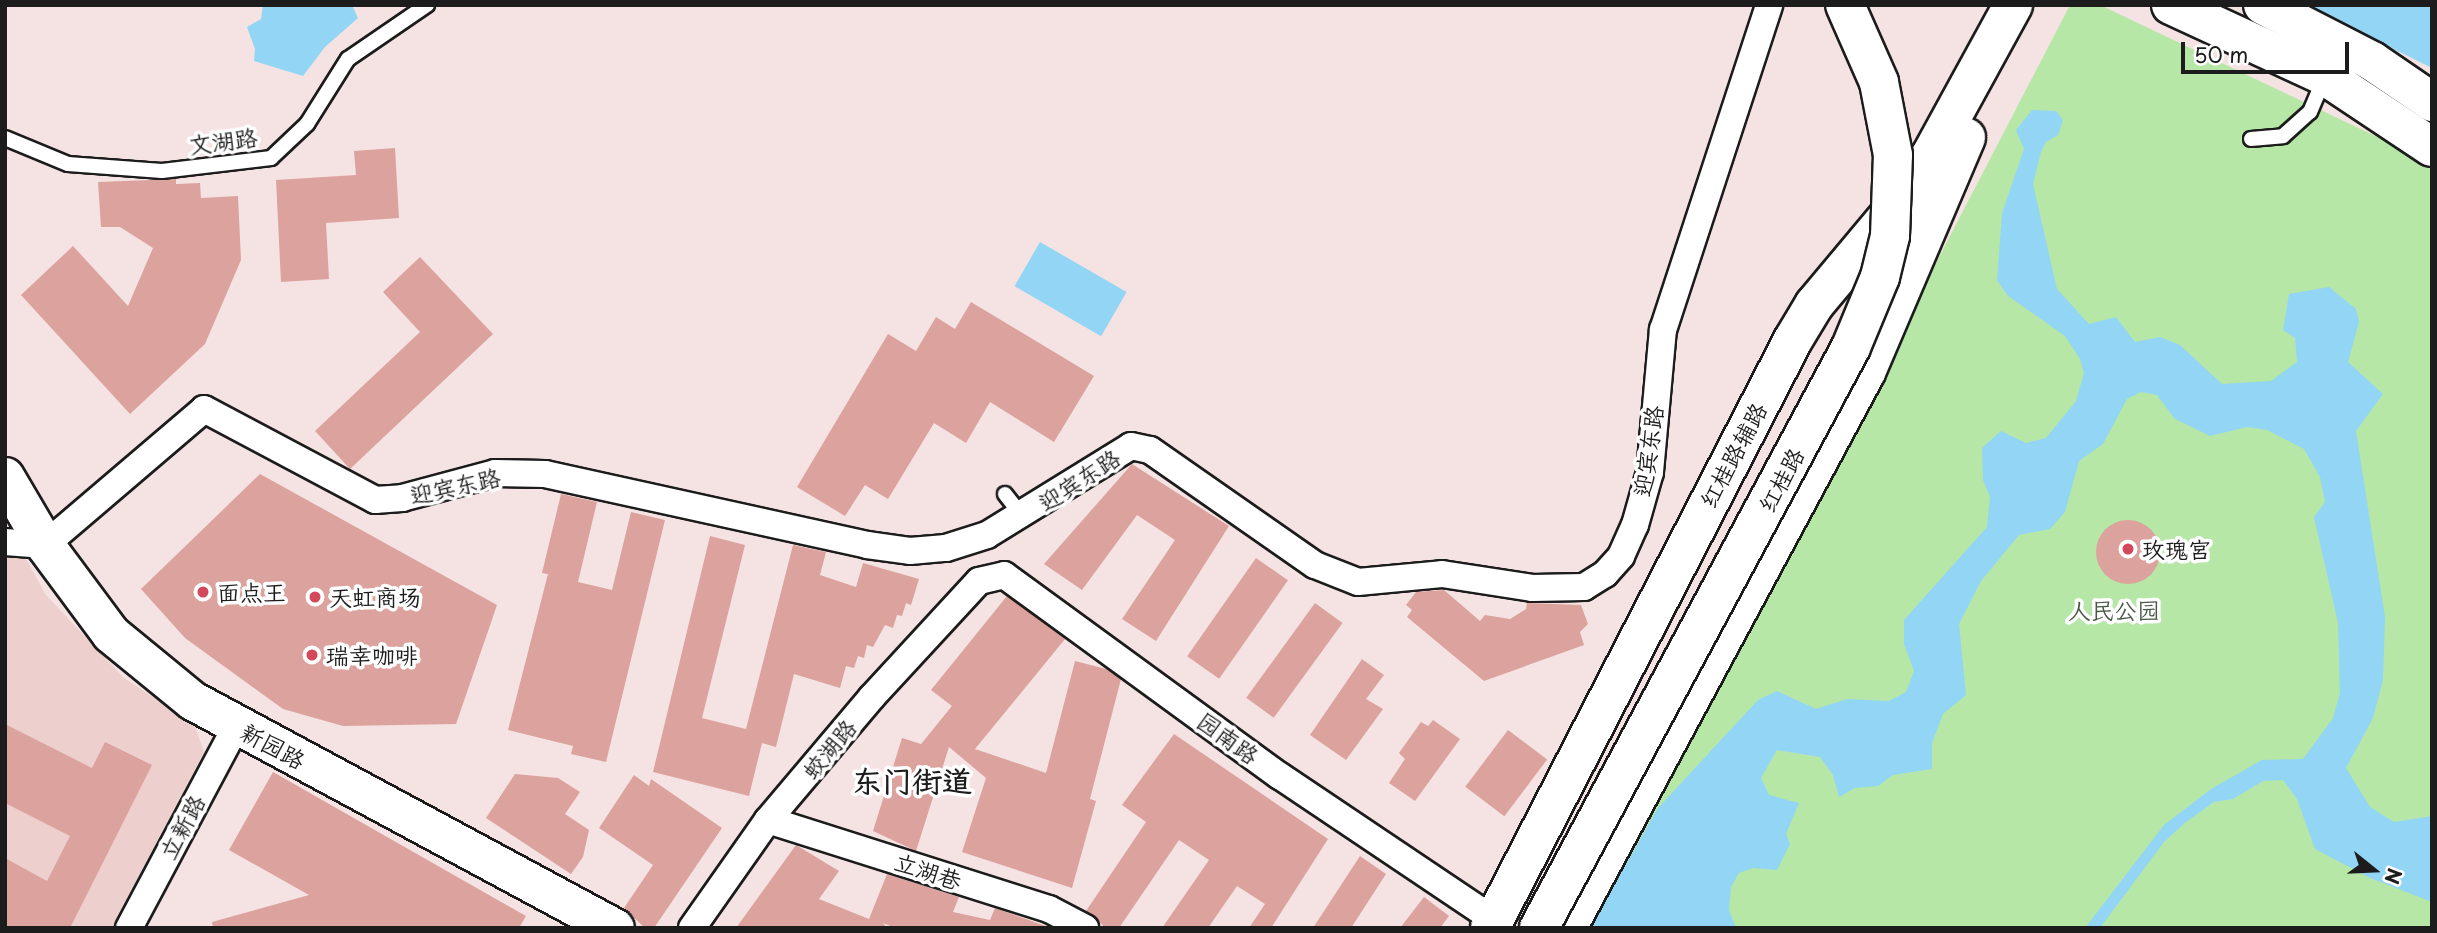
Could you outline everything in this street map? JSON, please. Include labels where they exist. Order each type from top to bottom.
[{"type":"main road","name":"红桂路","points":[[1520,928],[1817,369],[1853,290],[1872,206],[1868,131],[1842,45],[1820,5]]},
{"type":"main road","name":"红桂路","points":[[1539,928],[1851,347],[1880,277],[1890,236],[1894,155],[1879,82],[1845,5]]},
{"type":"main road","name":"红桂路辅路","points":[[1484,918],[1814,305],[1891,213],[1931,155],[2013,5]]},
{"type":"main road","points":[[1567,928],[1787,522],[1890,325],[1952,162],[2034,5]]},
{"type":"main road","points":[[2171,5],[2333,60],[2432,102]]},
{"type":"main road","points":[[2263,5],[2333,60],[2432,146]]},
{"type":"main road","name":"新园路","points":[[5,477],[45,545],[111,634],[193,701],[236,727],[615,928]]},
{"type":"street","name":"迎宾东路","points":[[45,545],[204,409],[375,500],[402,498],[495,473],[545,474],[867,545],[910,551],[946,548],[1022,516],[1131,446],[1150,450],[1315,565],[1358,582],[1442,574],[1566,589],[1584,587],[1605,574],[1621,556],[1645,494],[1664,330],[1769,5]]},
{"type":"street","points":[[5,542],[45,545]]},
{"type":"street","name":"园南路","points":[[979,581],[1004,575],[1280,776],[1484,918]]},
{"type":"street","name":"蛟湖路","points":[[692,928],[768,820],[979,581]]},
{"type":"street","name":"立新路","points":[[129,928],[236,727]]},
{"type":"street","name":"立湖巷","points":[[768,820],[1049,909],[1084,928]]},
{"type":"lane","name":"文湖路","points":[[5,138],[68,164],[81,165],[162,171],[271,158],[307,124],[348,58],[426,5]]},
{"type":"lane","points":[[2251,139],[2283,135],[2311,112],[2333,60]]},
{"type":"lane","points":[[1005,494],[1022,516]]},
{"type":"shaded area","points":[[5,521],[46,595],[124,678],[194,724],[204,752],[111,928],[5,928]]},
{"type":"green space","name":"人民公园","points":[[2070,5],[2100,5],[2432,163],[2432,928],[1582,928],[1800,525]]},
{"type":"water","points":[[263,5],[352,5],[358,18],[325,47],[303,76],[254,61],[255,49],[247,27],[261,19]]},
{"type":"water","points":[[2300,5],[2432,5],[2432,68],[2343,24]]},
{"type":"water","points":[[2032,110],[2056,111],[2063,120],[2058,135],[2046,142],[2041,152],[2033,184],[2057,289],[2089,324],[2116,317],[2135,342],[2160,337],[2180,345],[2222,384],[2271,381],[2297,362],[2295,338],[2283,330],[2289,294],[2329,287],[2356,309],[2359,322],[2348,362],[2383,394],[2356,431],[2385,617],[2383,680],[2373,718],[2346,768],[2370,807],[2394,822],[2432,816],[2432,902],[2370,878],[2315,849],[2297,799],[2283,780],[2263,781],[2233,799],[2214,802],[2186,822],[2164,842],[2100,928],[2085,928],[2164,825],[2211,789],[2262,760],[2303,759],[2333,718],[2340,693],[2338,623],[2314,517],[2325,502],[2320,477],[2304,449],[2267,430],[2247,427],[2210,436],[2175,419],[2157,395],[2141,392],[2127,399],[2103,444],[2079,461],[2065,512],[2050,529],[2019,535],[1981,581],[1959,624],[1966,695],[1943,714],[1932,743],[1932,769],[1893,775],[1878,786],[1855,788],[1839,797],[1833,775],[1820,757],[1777,750],[1761,778],[1769,795],[1799,803],[1786,834],[1790,844],[1777,870],[1753,868],[1739,873],[1731,887],[1729,910],[1736,928],[1590,928],[1658,808],[1758,700],[1777,691],[1816,709],[1847,699],[1889,701],[1906,692],[1914,671],[1904,644],[1904,620],[1987,527],[1990,497],[1983,480],[1982,448],[2001,431],[2026,443],[2046,438],[2076,401],[2084,373],[2080,359],[2065,336],[2008,296],[1997,280],[2002,213],[2024,149],[2016,130]]},
{"type":"water","points":[[1040,242],[1127,292],[1101,336],[1014,286]]},
{"type":"building","points":[[395,148],[399,218],[326,223],[329,279],[281,282],[276,180],[356,175],[354,151]]},
{"type":"building","points":[[176,179],[176,184],[200,183],[201,198],[238,196],[241,260],[205,344],[130,414],[21,295],[73,246],[128,306],[153,248],[120,227],[101,227],[98,182]]},
{"type":"building","points":[[420,257],[493,334],[350,469],[315,431],[420,332],[383,292]]},
{"type":"building","points":[[971,302],[1094,376],[1054,442],[990,402],[966,443],[934,423],[888,499],[865,485],[845,516],[797,487],[888,334],[916,351],[936,317],[955,329]]},
{"type":"building","points":[[1132,464],[1229,526],[1156,641],[1122,619],[1175,540],[1137,515],[1082,590],[1044,564]]},
{"type":"building","name":"天虹商场","points":[[260,474],[497,605],[456,724],[343,726],[283,709],[185,638],[141,589]]},
{"type":"building","points":[[561,494],[597,502],[578,582],[612,590],[631,512],[665,520],[606,762],[571,754],[573,746],[508,730],[548,574],[542,573]]},
{"type":"building","name":"玫瑰宫","points":[[2122,520],[2134,520],[2151,529],[2158,540],[2158,564],[2151,575],[2134,584],[2122,584],[2110,579],[2101,570],[2096,558],[2096,546],[2101,534],[2110,525]]},
{"type":"building","points":[[710,536],[745,545],[702,718],[746,729],[793,545],[826,552],[820,575],[856,587],[863,563],[919,579],[911,605],[906,603],[902,616],[897,615],[893,628],[885,625],[873,647],[867,645],[864,658],[858,656],[854,668],[846,666],[840,688],[794,674],[776,747],[762,743],[749,796],[653,772]]},
{"type":"building","points":[[1256,558],[1288,580],[1219,679],[1187,656]]},
{"type":"building","points":[[1444,590],[1480,621],[1485,615],[1510,619],[1526,609],[1527,603],[1581,605],[1588,624],[1580,632],[1584,645],[1484,681],[1407,617],[1412,610],[1406,605],[1416,592]]},
{"type":"building","points":[[1007,596],[1065,639],[975,749],[1046,773],[1075,661],[1106,669],[1121,679],[1090,799],[1096,801],[1072,888],[962,852],[986,778],[949,747],[916,851],[873,831],[902,738],[921,744],[952,706],[931,690]]},
{"type":"building","points":[[1315,603],[1343,623],[1274,718],[1246,698]]},
{"type":"building","points":[[1362,659],[1384,675],[1366,699],[1383,709],[1346,760],[1310,735]]},
{"type":"building","points":[[1433,720],[1460,739],[1415,801],[1389,783],[1405,759],[1399,753],[1421,722],[1428,726]]},
{"type":"building","points":[[5,724],[92,768],[105,742],[152,765],[70,928],[5,928],[5,858],[47,881],[70,836],[5,803]]},
{"type":"building","points":[[1508,730],[1547,759],[1504,816],[1465,787]]},
{"type":"building","points":[[1174,734],[1328,839],[1271,928],[1249,928],[1265,904],[1237,886],[1208,928],[1162,928],[1209,860],[1179,840],[1119,928],[1106,928],[1086,911],[1146,822],[1122,805]]},
{"type":"building","points":[[273,772],[526,916],[519,928],[213,928],[212,922],[309,895],[229,850]]},
{"type":"building","points":[[515,774],[558,778],[580,792],[565,814],[589,830],[583,857],[571,874],[486,818]]},
{"type":"building","points":[[634,775],[649,786],[651,779],[722,828],[654,928],[645,928],[624,908],[653,865],[599,828]]},
{"type":"building","points":[[796,845],[839,871],[819,899],[869,919],[887,874],[959,897],[953,912],[990,920],[995,908],[1051,928],[895,928],[883,923],[887,928],[736,928]]},
{"type":"building","points":[[1360,856],[1386,874],[1351,928],[1313,928]]},
{"type":"building","points":[[1424,897],[1449,916],[1440,928],[1400,928]]},
{"type":"place","name":"玫瑰宫","points":[[2128,549]]},
{"type":"place","name":"面点王","points":[[203,592]]},
{"type":"place","name":"天虹商场","points":[[315,597]]},
{"type":"place","name":"瑞幸咖啡","points":[[312,655]]},
{"type":"district","name":"东门街道","points":[[912,780]]}]
